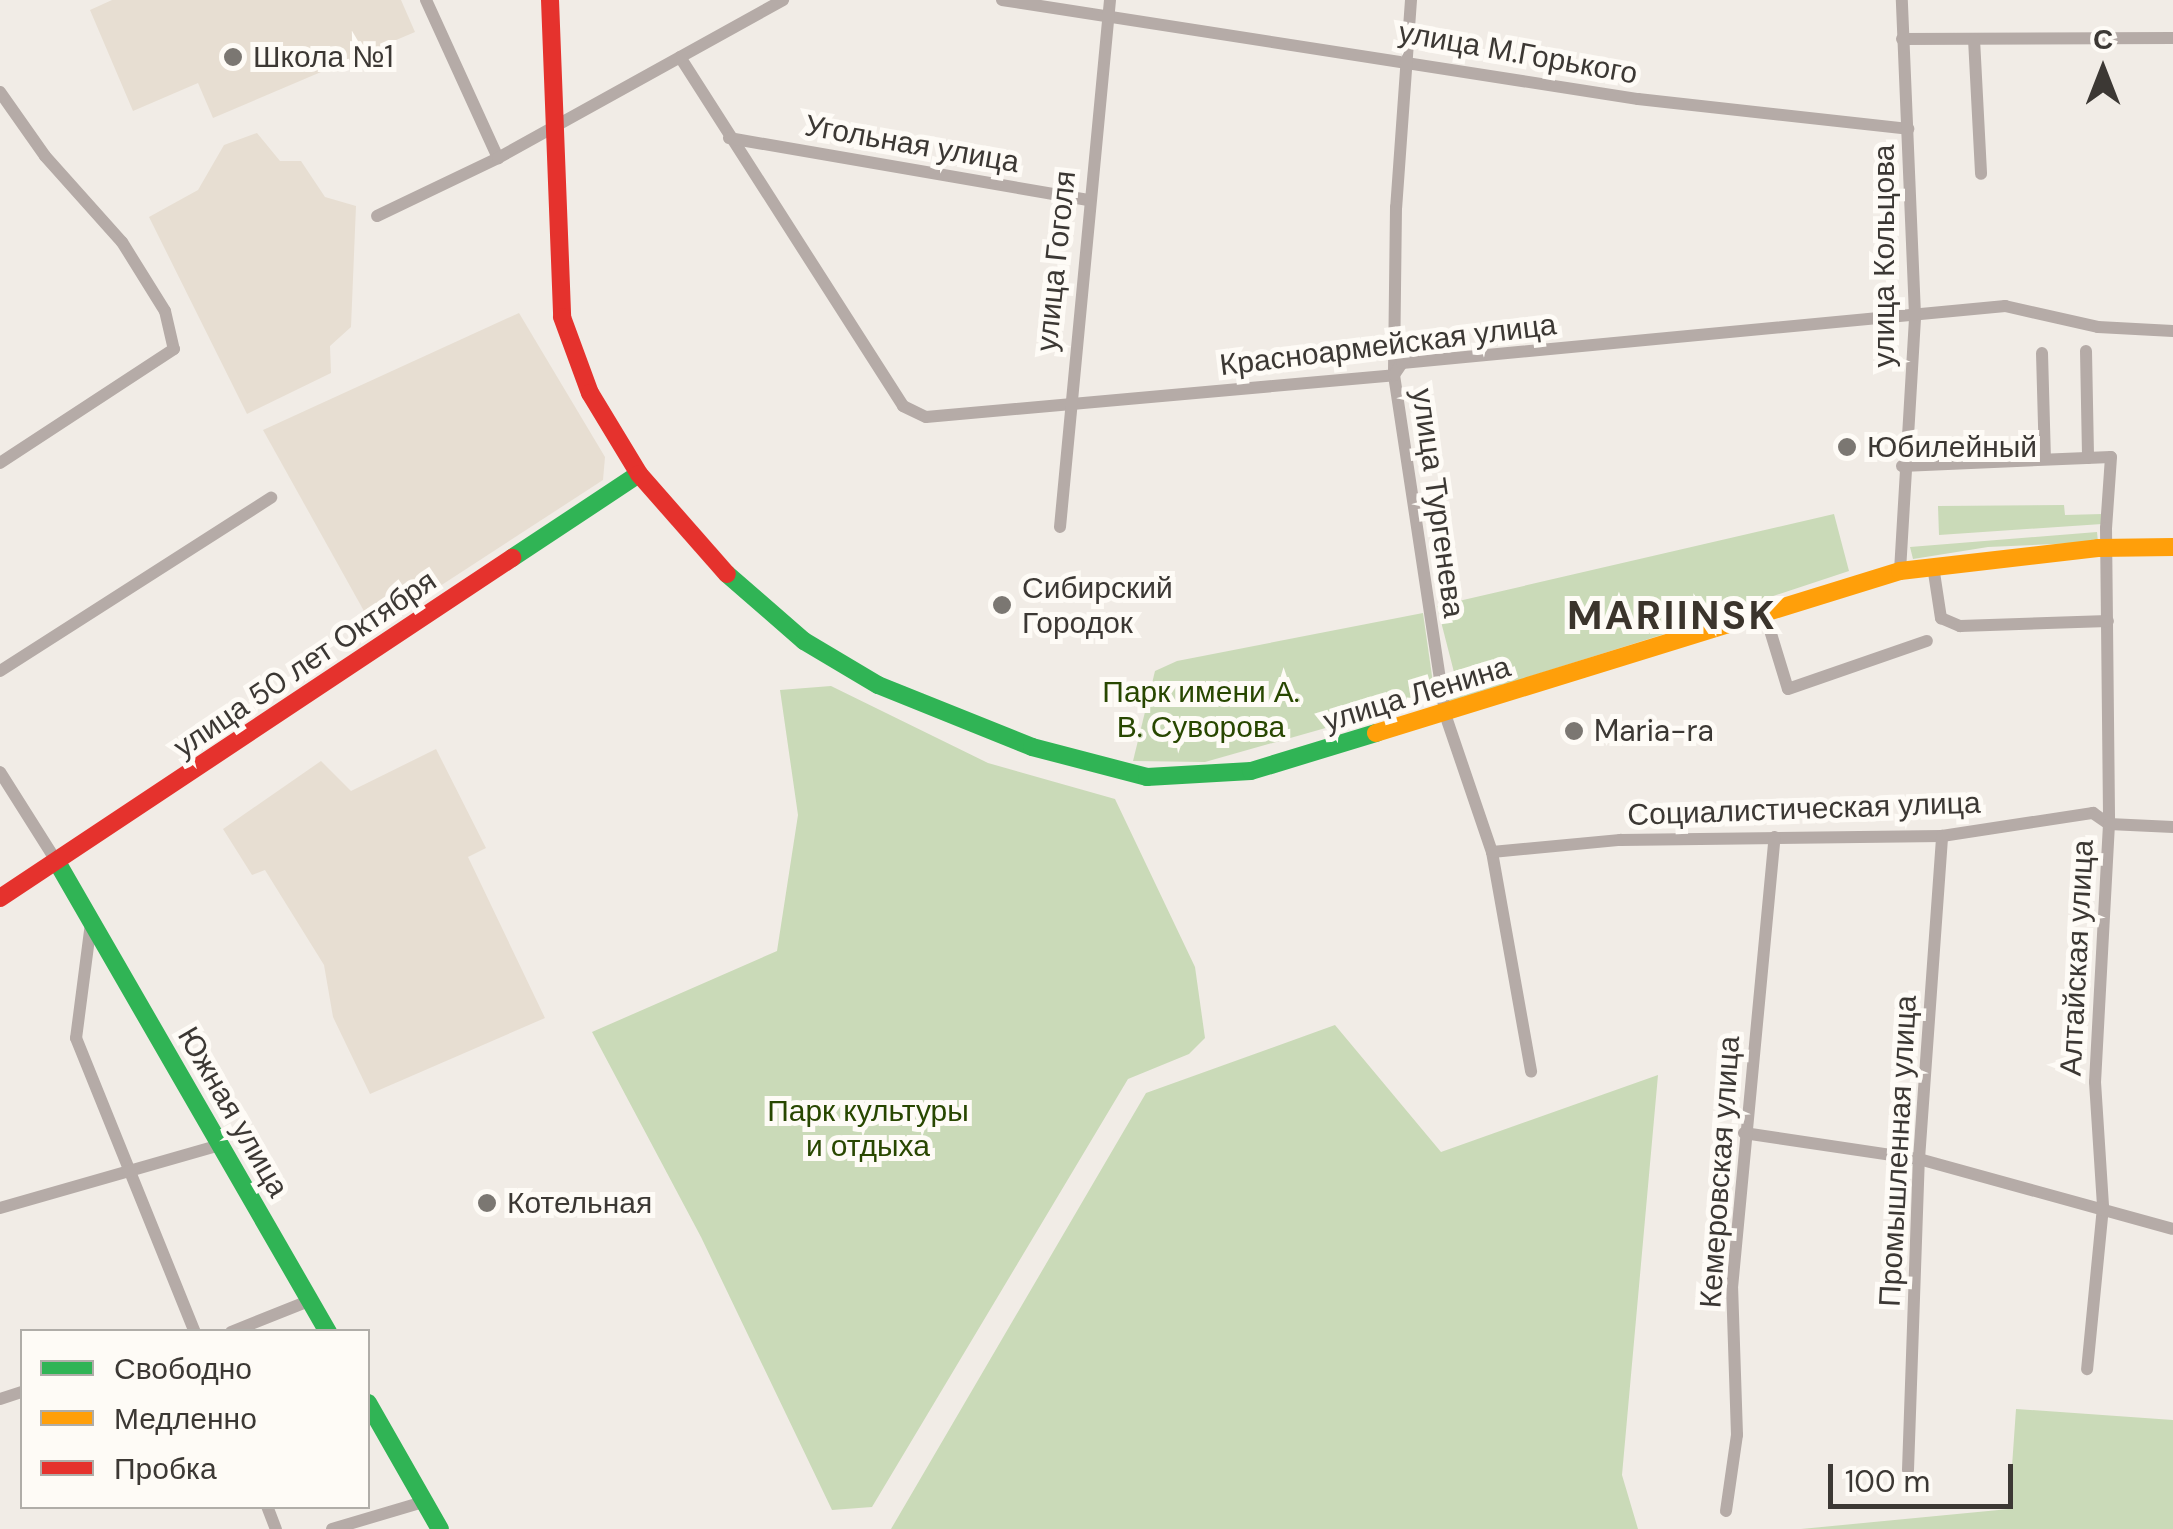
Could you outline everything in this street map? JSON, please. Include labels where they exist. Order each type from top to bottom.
[{"type":"main road","name":"улица Ленина","points":[[550,0],[562,317],[590,393],[639,474],[735,583],[804,642],[902,696],[1088,765],[1199,779],[1252,771],[1900,571],[2106,547],[2173,547]]},
{"type":"main road","name":"улица 50 лет Октября","points":[[0,898],[639,474]]},
{"type":"main road","name":"Южная улица","points":[[57,862],[326,1329]]},
{"type":"main road","points":[[370,1406],[440,1529]]},
{"type":"street","points":[[426,0],[498,158]]},
{"type":"street","points":[[377,216],[498,158],[783,0]]},
{"type":"street","name":"улица М.Горького","points":[[1002,0],[1406,58],[1638,99],[1908,129]]},
{"type":"street","name":"улица Гоголя","points":[[1060,528],[1066,405],[1110,0]]},
{"type":"street","name":"улица Тургенева","points":[[1411,0],[1394,376],[1446,714],[1492,852],[1531,1072]]},
{"type":"street","name":"улица Кольцова","points":[[1900,571],[1902,466],[1915,315],[1902,0]]},
{"type":"street","points":[[1902,39],[2173,38]]},
{"type":"street","points":[[1974,39],[1981,174]]},
{"type":"street","name":"Красноармейская улица","points":[[680,56],[903,406],[926,416],[1394,376],[1402,363],[2005,306],[2098,327],[2173,331]]},
{"type":"street","points":[[0,92],[44,156],[122,242],[165,311],[174,350],[0,463]]},
{"type":"street","name":"Угольная улица","points":[[729,138],[1086,200]]},
{"type":"street","points":[[1902,466],[2088,458],[2086,351]]},
{"type":"street","points":[[2042,353],[2045,460]]},
{"type":"street","name":"Алтайская улица","points":[[2087,1369],[2103,1207],[2095,1082],[2109,824],[2106,547],[2112,457],[2088,458]]},
{"type":"street","points":[[0,672],[270,498]]},
{"type":"street","points":[[1932,566],[1942,618],[1960,626],[2108,621]]},
{"type":"street","points":[[1764,614],[1788,689],[1927,642]]},
{"type":"street","points":[[0,772],[57,862]]},
{"type":"street","name":"Социалистическая улица","points":[[1492,852],[1620,840],[1942,836],[2093,813],[2109,824],[2173,827]]},
{"type":"street","name":"Промышленная улица","points":[[1908,1470],[1920,1159],[1942,836]]},
{"type":"street","name":"Кемеровская улица","points":[[1726,1511],[1737,1435],[1732,1288],[1775,837]]},
{"type":"street","points":[[92,918],[76,1038],[193,1329]]},
{"type":"street","points":[[1744,1133],[1920,1159],[2173,1229]]},
{"type":"street","points":[[0,1208],[131,1174],[219,1145]]},
{"type":"street","points":[[238,1329],[311,1300]]},
{"type":"street","points":[[332,1529],[423,1502]]},
{"type":"shaded area","name":"Школа №1","points":[[112,0],[401,0],[415,32],[213,118],[198,83],[133,111],[90,10]]},
{"type":"shaded area","points":[[257,133],[280,161],[301,161],[325,197],[356,206],[351,327],[330,346],[331,373],[247,414],[149,217],[198,190],[224,145]]},
{"type":"shaded area","points":[[519,313],[605,457],[603,480],[374,629],[263,430]]},
{"type":"shaded area","points":[[436,749],[486,848],[468,857],[545,1018],[370,1094],[333,1017],[324,965],[265,870],[252,875],[223,829],[321,761],[351,791]]},
{"type":"green space","points":[[2064,505],[2065,515],[2102,514],[2102,524],[1939,535],[1938,506]]},
{"type":"green space","points":[[1834,514],[1849,571],[1722,613],[1720,606],[1641,629],[1672,624],[1674,631],[1449,702],[1445,683],[1456,680],[1437,606]]},
{"type":"green space","points":[[2097,532],[2098,542],[1988,547],[1913,559],[1910,547]]},
{"type":"green space","name":"Парк имени А. В. Суворова","points":[[1423,613],[1435,697],[1205,762],[1133,761],[1155,671],[1177,661]]},
{"type":"green space","name":"Парк культуры и отдыха","points":[[831,686],[988,763],[1115,799],[1195,967],[1205,1038],[1189,1054],[1128,1079],[872,1507],[832,1510],[701,1237],[592,1032],[777,951],[798,815],[780,690]]},
{"type":"green space","points":[[1335,1025],[1441,1152],[1658,1075],[1622,1475],[1638,1529],[891,1529],[1146,1093]]},
{"type":"green space","points":[[2016,1409],[2173,1420],[2173,1529],[1801,1529],[2009,1509]]},
{"type":"traffic: fast","points":[[512,558],[639,474]]},
{"type":"traffic: fast","points":[[727,574],[804,641],[878,685],[1032,747],[1147,777],[1251,771],[1376,733]]},
{"type":"traffic: fast","points":[[57,862],[326,1329]]},
{"type":"traffic: fast","points":[[370,1406],[440,1529]]},
{"type":"traffic: slow","points":[[1376,733],[1900,571],[2098,548],[2173,547]]},
{"type":"traffic: jam","points":[[550,0],[562,317],[590,393],[639,474],[727,574]]},
{"type":"traffic: jam","points":[[0,898],[512,558]]},
{"type":"place","name":"Школа №1","points":[[233,57]]},
{"type":"place","name":"Юбилейный","points":[[1847,447]]},
{"type":"place","name":"Сибирский Городок","points":[[1002,605]]},
{"type":"place","name":"Maria-ra","points":[[1574,731]]},
{"type":"place","name":"Котельная","points":[[487,1203]]},
{"type":"district","name":"MARIINSK","points":[[1672,615]]}]
